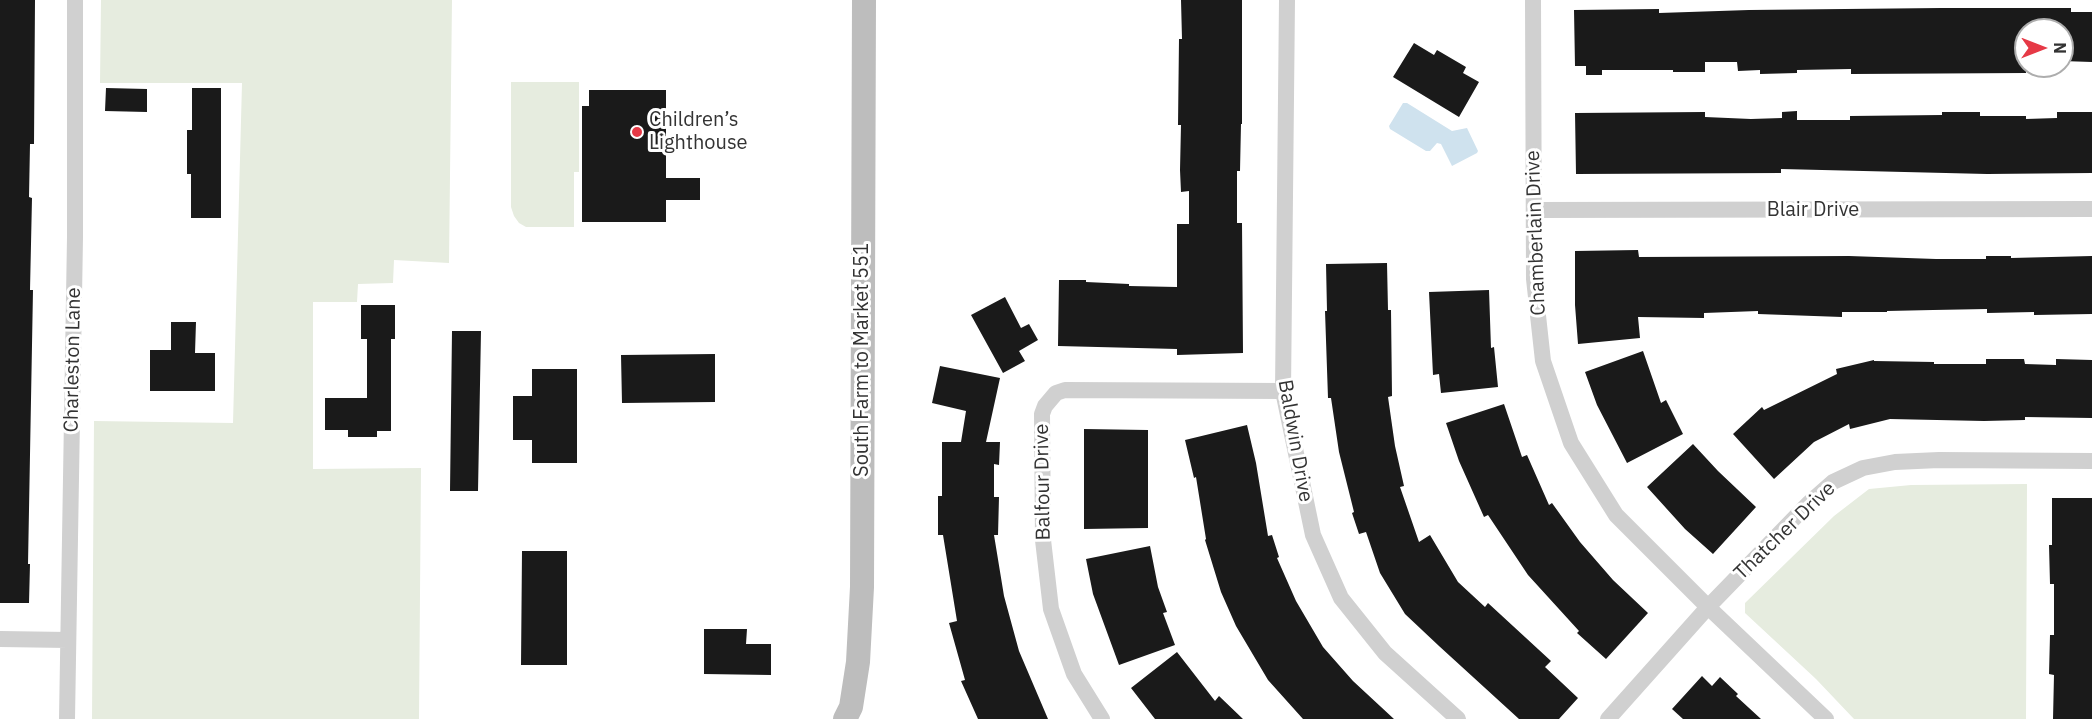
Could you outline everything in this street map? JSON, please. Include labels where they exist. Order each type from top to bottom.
[{"type":"main road","name":"South Farm to Market 551","points":[[845,719],[851,706],[858,662],[862,587],[864,0]]},
{"type":"street","name":"Charleston Lane","points":[[67,719],[75,237],[75,0]]},
{"type":"street","name":"Baldwin Drive","points":[[1287,0],[1283,391],[1313,535],[1341,598],[1385,652],[1458,719]]},
{"type":"street","name":"Chamberlain Drive","points":[[1533,0],[1534,279],[1543,361],[1571,443],[1616,515],[1708,607],[1826,719]]},
{"type":"street","name":"Blair Drive","points":[[1534,210],[2092,209]]},
{"type":"street","name":"Balfour Drive","points":[[1102,719],[1074,674],[1051,609],[1042,540],[1042,414],[1045,406],[1050,399],[1065,390],[1283,391]]},
{"type":"street","name":"Thatcher Drive","points":[[1608,719],[1708,607],[1808,504],[1833,482],[1863,468],[1895,462],[2092,461]]},
{"type":"street","points":[[0,639],[68,640]]},
{"type":"shaded area","points":[[101,0],[452,0],[449,263],[394,260],[393,283],[358,284],[357,302],[313,302],[313,469],[421,468],[419,719],[92,719],[94,421],[233,423],[242,83],[100,83]]},
{"type":"shaded area","points":[[511,82],[579,82],[579,172],[574,172],[574,227],[526,227],[514,216],[511,207]]},
{"type":"shaded area","points":[[2027,484],[2026,719],[1854,719],[1816,679],[1745,613],[1745,603],[1834,516],[1869,489],[1911,485]]},
{"type":"water","points":[[1403,103],[1407,103],[1452,131],[1467,128],[1477,153],[1452,166],[1441,144],[1437,143],[1430,151],[1426,151],[1390,129],[1389,126]]},
{"type":"building","points":[[0,0],[35,0],[34,144],[30,144],[29,197],[32,198],[30,290],[33,290],[29,603],[0,603]]},
{"type":"building","points":[[1181,0],[1242,0],[1242,124],[1240,171],[1237,171],[1237,223],[1242,223],[1243,353],[1177,355],[1177,349],[1058,346],[1059,280],[1086,280],[1086,282],[1129,284],[1129,286],[1177,287],[1177,224],[1189,224],[1189,191],[1181,192],[1181,125],[1178,125],[1179,39],[1182,39]]},
{"type":"building","points":[[2071,8],[2071,12],[2092,12],[2092,62],[2074,61],[2074,18],[2014,18],[2014,73],[1851,74],[1851,69],[1797,70],[1797,73],[1760,74],[1760,70],[1738,71],[1737,62],[1705,62],[1705,72],[1602,70],[1602,75],[1586,75],[1586,66],[1575,66],[1574,10],[1659,9],[1659,13],[1749,10]]},
{"type":"building","points":[[1414,43],[1434,55],[1437,50],[1466,67],[1463,73],[1479,82],[1459,117],[1393,77]]},
{"type":"building","points":[[106,88],[147,89],[147,112],[105,111]]},
{"type":"building","points":[[192,88],[221,88],[221,218],[191,218],[191,174],[187,174],[187,130],[192,130]]},
{"type":"building","points":[[589,90],[666,90],[666,178],[700,178],[700,200],[666,200],[666,222],[582,222],[582,106],[589,106]]},
{"type":"building","points":[[1797,111],[1797,120],[1850,120],[1850,116],[1942,115],[1942,112],[1980,112],[1980,116],[2026,116],[2026,119],[2057,118],[2057,112],[2092,112],[2092,173],[1987,174],[1781,169],[1781,173],[1576,174],[1575,113],[1705,112],[1705,117],[1751,119],[1782,118],[1782,112]]},
{"type":"building","points":[[1638,250],[1639,257],[1849,256],[1986,259],[1986,256],[2011,256],[2011,258],[2092,256],[2092,314],[1987,313],[1987,309],[1842,312],[1842,317],[1758,314],[1758,311],[1704,313],[1704,318],[1638,317],[1640,338],[1578,344],[1575,251]]},
{"type":"building","points":[[1387,263],[1388,310],[1391,310],[1392,396],[1388,397],[1404,486],[1400,487],[1419,542],[1430,535],[1458,582],[1485,607],[1488,603],[1551,661],[1545,667],[1578,698],[1559,719],[1519,719],[1439,646],[1405,614],[1380,573],[1366,532],[1359,534],[1352,513],[1354,512],[1339,452],[1331,398],[1328,398],[1326,264]]},
{"type":"building","points":[[1489,290],[1491,348],[1494,347],[1498,387],[1441,393],[1439,374],[1433,375],[1429,292]]},
{"type":"building","points":[[1005,297],[1021,328],[1029,324],[1038,340],[1019,351],[1025,361],[1003,373],[971,315]]},
{"type":"building","points":[[361,305],[395,305],[395,339],[391,339],[391,431],[377,431],[377,437],[348,437],[348,430],[325,430],[325,398],[367,398],[367,339],[361,339]]},
{"type":"building","points":[[171,322],[196,322],[195,353],[215,353],[215,391],[150,391],[150,350],[171,350]]},
{"type":"building","points":[[452,331],[481,331],[478,491],[450,491]]},
{"type":"building","points":[[1643,351],[1661,403],[1666,400],[1683,434],[1627,463],[1597,405],[1585,372]]},
{"type":"building","points":[[715,354],[715,402],[622,403],[621,355]]},
{"type":"building","points":[[1986,359],[2024,359],[2025,364],[2056,365],[2056,359],[2092,360],[2092,418],[2025,417],[2025,420],[1984,421],[1890,419],[1850,429],[1849,424],[1814,442],[1774,479],[1733,434],[1762,407],[1764,410],[1837,374],[1836,369],[1874,360],[1934,362],[1934,364],[1986,364]]},
{"type":"building","points":[[940,366],[1000,378],[986,442],[1000,442],[999,465],[994,464],[994,497],[999,497],[998,535],[994,535],[1004,596],[1019,651],[1048,719],[978,719],[961,681],[965,680],[949,623],[957,621],[943,535],[938,535],[938,496],[942,496],[942,442],[961,442],[966,411],[932,403]]},
{"type":"building","points":[[532,369],[577,369],[577,463],[532,463],[532,440],[513,440],[513,396],[532,396]]},
{"type":"building","points":[[1504,404],[1522,457],[1527,455],[1549,505],[1552,503],[1580,542],[1613,580],[1648,613],[1606,659],[1577,633],[1579,631],[1528,575],[1488,515],[1484,517],[1459,461],[1446,423]]},
{"type":"building","points":[[1247,425],[1268,536],[1272,535],[1279,557],[1277,558],[1296,601],[1323,647],[1353,681],[1394,719],[1303,719],[1268,680],[1236,626],[1221,592],[1205,540],[1196,477],[1194,478],[1185,440]]},
{"type":"building","points":[[1084,429],[1148,430],[1148,528],[1084,529]]},
{"type":"building","points":[[1693,444],[1756,507],[1713,554],[1685,529],[1647,487]]},
{"type":"building","points":[[2052,498],[2092,498],[2092,719],[2053,719],[2054,675],[2049,674],[2050,635],[2054,635],[2054,584],[2050,584],[2049,545],[2052,545]]},
{"type":"building","points":[[1150,546],[1158,587],[1167,612],[1163,613],[1175,645],[1119,665],[1093,594],[1086,559]]},
{"type":"building","points":[[522,551],[567,551],[567,665],[521,665]]},
{"type":"building","points":[[704,629],[747,629],[746,644],[771,644],[771,675],[704,674]]},
{"type":"building","points":[[1177,652],[1215,701],[1219,696],[1243,719],[1155,719],[1131,688]]},
{"type":"building","points":[[1702,676],[1712,686],[1720,677],[1738,694],[1736,696],[1761,719],[1683,719],[1672,709]]},
{"type":"place","name":"Children’s Lighthouse","points":[[637,132]]}]
